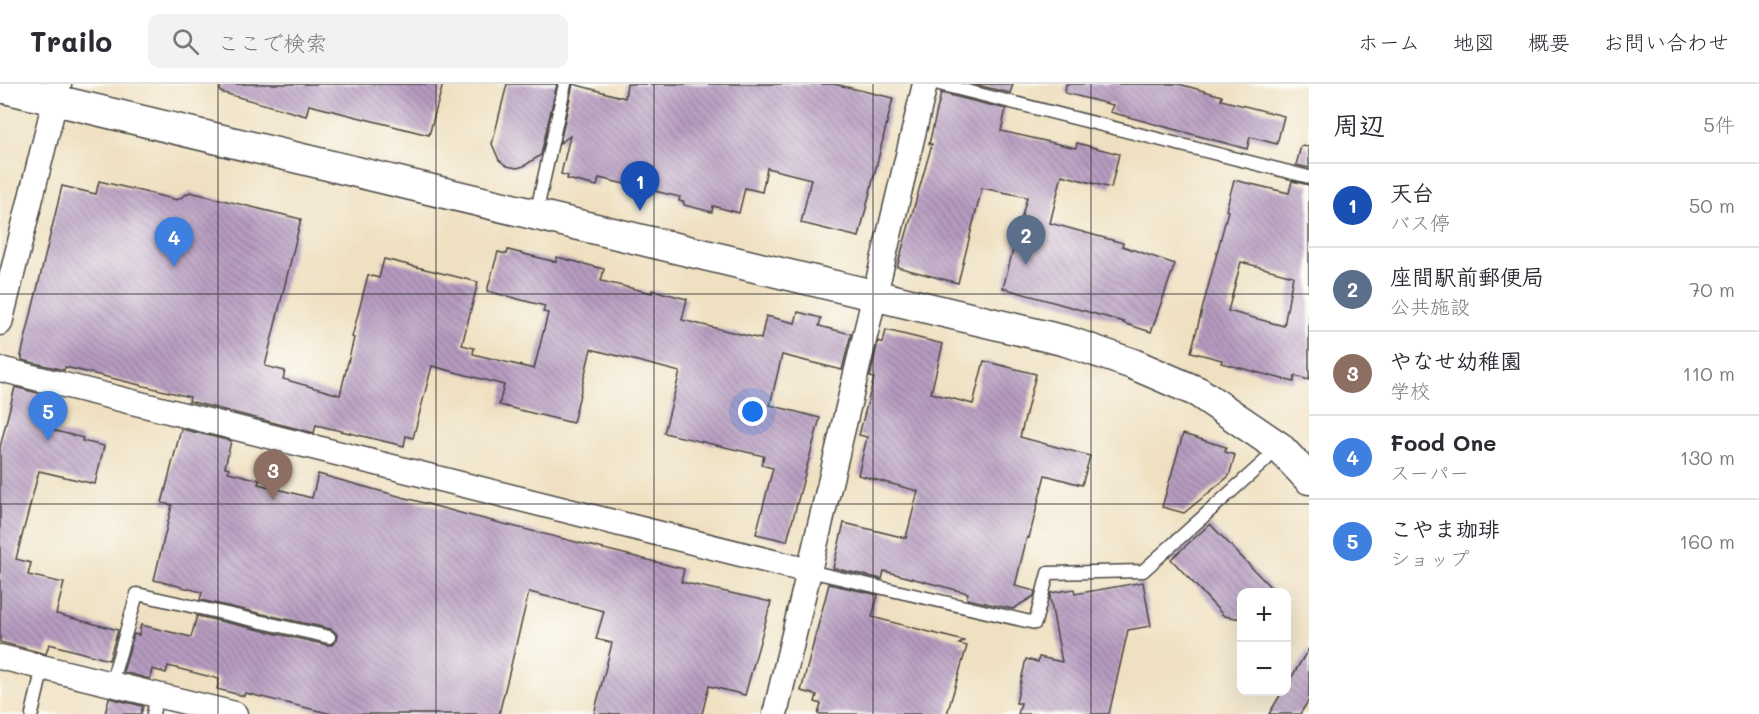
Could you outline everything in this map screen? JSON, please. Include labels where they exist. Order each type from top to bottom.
[{"type":"street","points":[[775,714],[925,84]]},
{"type":"street","points":[[0,87],[57,92],[536,214],[1066,341],[1133,364],[1198,392],[1297,462]]},
{"type":"street","points":[[0,323],[57,92]]},
{"type":"street","points":[[0,369],[809,571]]},
{"type":"street","points":[[0,657],[111,684],[155,705],[235,714]]},
{"type":"lane","points":[[536,214],[565,84]]},
{"type":"lane","points":[[939,84],[1309,177]]},
{"type":"lane","points":[[809,571],[1035,623],[1048,573],[1143,571],[1265,461],[1297,462]]},
{"type":"lane","points":[[111,684],[137,594],[329,637]]},
{"type":"lane","points":[[32,714],[44,667]]},
{"type":"building","points":[[221,84],[443,84],[429,135],[309,105],[306,116],[220,92]]},
{"type":"building","points":[[507,84],[557,84],[541,155],[517,168],[507,166],[499,160],[492,144]]},
{"type":"building","points":[[573,84],[625,98],[627,84],[834,84],[893,98],[859,237],[801,223],[811,179],[767,168],[762,192],[745,188],[739,213],[713,206],[712,212],[684,205],[684,202],[679,201],[680,197],[599,178],[597,186],[567,179],[568,176],[561,174],[570,136],[560,143]]},
{"type":"building","points":[[973,84],[1013,84],[1010,93]]},
{"type":"building","points":[[1066,84],[1179,84],[1222,96],[1221,100],[1284,116],[1277,144],[1250,137],[1247,149],[1110,112],[1113,105],[1065,93]]},
{"type":"building","points":[[941,93],[1006,109],[1001,131],[1076,148],[1077,143],[1119,154],[1111,188],[1062,175],[1050,223],[1123,243],[1122,246],[1175,264],[1151,332],[1124,322],[1003,288],[1027,197],[982,188],[958,283],[897,267],[932,144],[929,144]]},
{"type":"building","points":[[1301,146],[1309,147],[1309,168],[1296,165]]},
{"type":"building","points":[[1234,180],[1289,193],[1292,181],[1309,185],[1309,380],[1295,376],[1294,382],[1221,363],[1222,360],[1191,352],[1228,211],[1226,210]],"holes":[[[1241,262],[1293,276],[1284,326],[1228,311]]]},
{"type":"building","points":[[99,181],[177,200],[190,192],[301,219],[265,366],[285,371],[283,379],[340,395],[368,275],[379,278],[384,259],[478,282],[462,345],[474,348],[473,354],[534,369],[548,313],[543,312],[545,306],[487,291],[498,252],[507,254],[508,250],[556,262],[557,257],[604,269],[601,281],[687,299],[682,320],[761,339],[766,316],[795,323],[798,312],[821,318],[819,326],[851,334],[842,370],[782,355],[770,405],[820,418],[787,541],[756,534],[773,468],[761,465],[764,456],[664,433],[680,372],[591,349],[573,423],[499,405],[504,385],[432,366],[413,438],[406,436],[404,446],[316,425],[314,433],[189,401],[190,397],[65,367],[64,370],[22,360],[21,356],[62,186],[96,194]]},
{"type":"building","points":[[886,330],[943,344],[931,393],[973,404],[984,361],[1036,374],[1020,437],[1090,456],[1082,485],[1045,475],[1015,586],[1035,591],[1034,596],[1013,609],[967,599],[968,593],[884,571],[882,579],[833,568],[844,523],[906,538],[918,491],[858,475],[867,437],[859,435],[874,378],[870,377],[878,341],[883,343]]},
{"type":"building","points":[[15,387],[56,398],[48,429],[104,446],[95,484],[39,471],[16,559],[31,563],[28,575],[64,583],[56,614],[118,630],[109,660],[49,644],[46,654],[0,642],[0,447]]},
{"type":"building","points":[[181,429],[231,441],[225,467],[229,468],[228,472],[260,480],[258,484],[312,498],[318,474],[464,514],[684,569],[681,582],[771,602],[745,695],[709,686],[702,714],[594,714],[612,643],[596,639],[604,611],[529,592],[499,714],[332,714],[245,693],[244,696],[217,689],[219,679],[168,666],[166,673],[152,669],[150,679],[123,672],[134,634],[139,635],[141,625],[191,637],[197,616],[327,645],[332,645],[337,639],[337,634],[331,629],[200,600],[202,592],[154,580],[172,505],[162,503]]},
{"type":"building","points":[[1183,434],[1226,447],[1225,452],[1235,455],[1229,476],[1184,513],[1162,507]]},
{"type":"building","points":[[1210,524],[1271,588],[1237,588],[1237,618],[1224,616],[1171,559]]},
{"type":"building","points":[[1143,582],[1151,626],[1128,630],[1109,714],[1018,714],[1021,703],[1016,703],[1026,659],[1038,662],[1039,657],[1062,662],[1051,593],[1074,589],[1075,594]]},
{"type":"building","points":[[829,584],[878,595],[872,617],[964,641],[959,644],[967,646],[947,714],[818,714],[821,704],[815,702],[817,695],[801,691]]},
{"type":"building","points":[[1309,648],[1309,700],[1300,714],[1269,714],[1280,696],[1291,696],[1291,678]]},
{"type":"building","points":[[109,698],[143,706],[141,714],[105,714]]},
{"type":"place","name":"天台","points":[[640,211]]},
{"type":"place","name":"座間駅前郵便局","points":[[1026,265]]},
{"type":"place","name":"Food One","points":[[174,267]]},
{"type":"place","name":"こやま珈琲","points":[[48,441]]},
{"type":"place","name":"やなせ幼稚園","points":[[273,500]]}]
